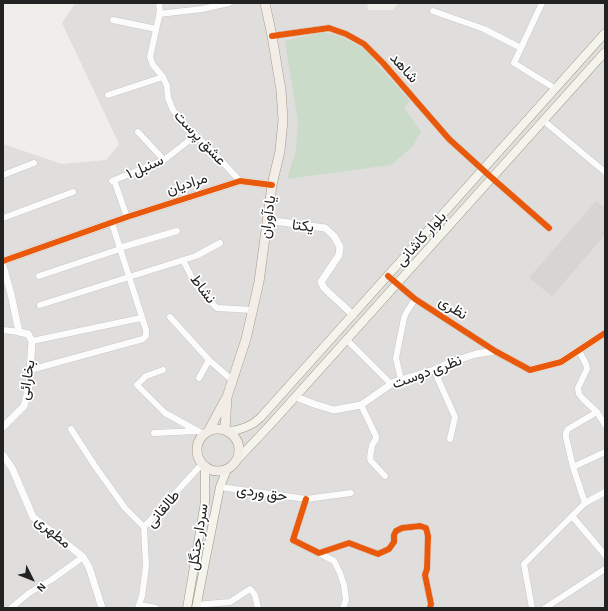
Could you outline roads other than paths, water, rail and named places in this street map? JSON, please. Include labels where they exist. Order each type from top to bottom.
[{"type":"main road","name":"یادآوران","points":[[227,430],[227,397],[246,339],[259,282],[272,185],[280,151],[283,120],[281,90],[265,3]]},
{"type":"main road","name":"بلوار کاشانی","points":[[227,430],[237,430],[246,427],[261,417],[605,33]]},
{"type":"main road","name":"بلوار کاشانی","points":[[237,460],[296,397],[605,52]]},
{"type":"main road","points":[[550,95],[559,103]]},
{"type":"main road","points":[[203,432],[216,428],[222,428],[234,435],[238,440],[239,454],[233,465],[221,471],[214,471],[204,465],[199,459],[197,452],[199,439],[203,432],[227,397]]},
{"type":"main road","name":"سردار جنگل","points":[[187,608],[204,502],[204,465]]},
{"type":"main road","name":"سردار جنگل","points":[[196,607],[220,487],[227,469]]},
{"type":"street","name":"عشق پرست","points":[[159,3],[159,14],[150,57],[153,65],[163,77],[167,86],[168,98],[173,110],[182,122],[240,180]]},
{"type":"street","points":[[159,14],[202,9],[229,3]]},
{"type":"street","points":[[542,3],[514,63],[556,88]]},
{"type":"street","points":[[433,11],[484,29],[521,48]]},
{"type":"street","points":[[112,20],[156,29]]},
{"type":"street","name":"شاهد","points":[[272,36],[329,28],[346,34],[364,44],[383,63],[450,139],[549,228]]},
{"type":"street","points":[[108,95],[163,77]]},
{"type":"street","points":[[544,121],[605,172]]},
{"type":"street","points":[[138,132],[164,160]]},
{"type":"street","name":"سنبل ۱","points":[[127,217],[113,181],[164,160],[196,136]]},
{"type":"street","points":[[3,175],[34,163]]},
{"type":"street","name":"مرادیان","points":[[3,261],[127,217],[240,180],[272,185]]},
{"type":"street","points":[[3,218],[74,192]]},
{"type":"street","name":"یکتا","points":[[267,220],[325,228],[334,236],[340,247],[339,255],[321,282],[324,288],[353,315]]},
{"type":"street","points":[[30,370],[144,339],[146,336],[146,330],[112,223]]},
{"type":"street","points":[[39,276],[120,248],[177,231]]},
{"type":"street","points":[[40,305],[196,256],[220,244]]},
{"type":"street","name":"نشاط","points":[[184,260],[194,282],[203,294],[217,308],[252,310]]},
{"type":"street","points":[[3,266],[20,332],[3,330]]},
{"type":"street","name":"نظری","points":[[388,276],[416,299],[495,351]]},
{"type":"street","points":[[401,380],[396,358],[404,318],[416,299]]},
{"type":"street","points":[[170,317],[208,360],[232,380]]},
{"type":"street","points":[[32,341],[141,318]]},
{"type":"street","name":"بخارائی","points":[[3,427],[24,406],[29,387],[32,341],[28,334],[20,332]]},
{"type":"street","points":[[495,351],[530,370],[561,362],[605,334]]},
{"type":"street","points":[[346,340],[391,384]]},
{"type":"street","name":"نظری دوست","points":[[296,397],[334,410],[361,405],[391,384],[476,354],[495,351]]},
{"type":"street","points":[[579,351],[584,359],[587,369],[578,388],[579,394],[597,412],[605,425]]},
{"type":"street","points":[[198,378],[208,360]]},
{"type":"street","points":[[163,370],[146,376],[137,385],[165,414],[203,432]]},
{"type":"street","points":[[434,370],[455,417],[450,439]]},
{"type":"street","points":[[361,405],[376,436],[376,439],[372,445],[371,461],[385,476]]},
{"type":"street","points":[[585,503],[573,467],[566,434],[568,429],[597,412]]},
{"type":"street","points":[[71,429],[125,508],[144,527]]},
{"type":"street","points":[[154,433],[203,432]]},
{"type":"street","points":[[573,467],[605,452]]},
{"type":"street","name":"مطهری","points":[[3,455],[12,468],[33,517],[83,557],[89,567],[102,608]]},
{"type":"street","name":"طالقانی","points":[[138,607],[142,596],[146,566],[144,527],[204,465]]},
{"type":"street","name":"حق وردی","points":[[220,487],[306,499],[351,493]]},
{"type":"street","points":[[532,608],[524,564],[585,503],[605,492]]},
{"type":"street","points":[[306,499],[293,540],[334,561],[344,585],[346,600],[343,608]]},
{"type":"street","points":[[572,516],[605,554]]},
{"type":"street","points":[[319,553],[349,543],[378,554],[389,549],[394,542],[394,535],[396,531],[402,528],[420,526],[426,528],[428,536],[427,569],[425,575],[431,604],[430,608]]},
{"type":"street","points":[[12,608],[28,593],[51,580],[83,557]]},
{"type":"street","points":[[545,608],[605,569]]},
{"type":"street","points":[[196,607],[230,602],[250,590],[255,595],[258,608]]},
{"type":"street","points":[[138,607],[156,608]]}]
